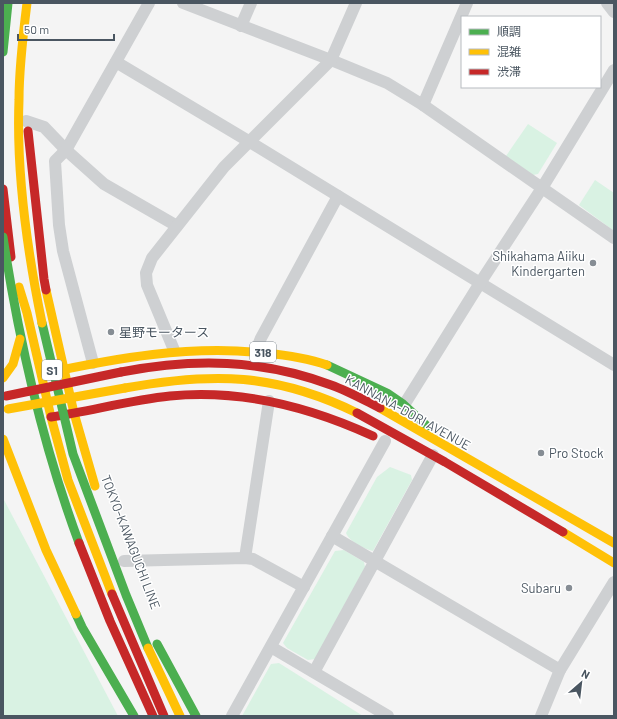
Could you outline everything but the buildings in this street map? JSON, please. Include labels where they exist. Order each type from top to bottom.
[{"type":"main road","points":[[3,52],[8,3]]},
{"type":"main road","points":[[8,63],[14,3]]},
{"type":"main road","name":"S1","points":[[27,3],[22,30],[19,72],[18,111],[20,155],[23,205],[37,304],[45,344],[73,454],[90,504],[137,624],[180,716]]},
{"type":"main road","name":"TOKYO-KAWAGUCHI LINE","points":[[33,3],[28,46],[26,121],[34,180],[37,224],[44,279],[74,413],[98,498],[112,533]]},
{"type":"main road","points":[[6,185],[6,222],[51,417],[68,480],[91,540],[164,716]]},
{"type":"main road","points":[[3,378],[13,364],[23,327],[23,311],[6,185]]},
{"type":"main road","name":"S1","points":[[3,237],[30,383],[50,456],[68,513],[97,588],[130,667],[153,716]]},
{"type":"main road","points":[[3,248],[16,268]]},
{"type":"main road","name":"318","points":[[42,374],[93,363],[174,350],[230,349],[290,356],[317,362],[341,370],[387,393],[404,405],[456,452]]},
{"type":"main road","name":"KANNANA-DORI AVENUE","points":[[4,396],[121,372],[183,363],[234,364],[304,376],[332,385],[360,398],[614,543]]},
{"type":"main road","name":"KANNANA-DORI AVENUE","points":[[5,410],[156,382],[207,377],[256,381],[286,386],[332,401],[389,430],[614,562]]},
{"type":"main road","name":"318","points":[[51,417],[182,394],[214,394],[260,398],[319,413],[352,425],[392,444],[422,449]]},
{"type":"main road","points":[[3,439],[46,550],[79,620],[134,716]]},
{"type":"main road","name":"TOKYO-KAWAGUCHI LINE","points":[[148,625],[154,639],[196,716]]},
{"type":"street","points":[[93,363],[63,251],[59,224],[55,161],[66,150],[149,3]]},
{"type":"street","points":[[183,3],[387,83],[423,105],[614,238]]},
{"type":"street","points":[[241,26],[251,3]]},
{"type":"street","points":[[174,350],[147,285],[146,273],[152,258],[224,167],[331,60],[356,3]]},
{"type":"street","points":[[461,16],[467,3]]},
{"type":"street","points":[[607,3],[614,12]]},
{"type":"street","points":[[423,105],[461,17]]},
{"type":"street","points":[[116,62],[250,142],[614,365]]},
{"type":"street","points":[[404,405],[480,283],[542,188],[614,70]]},
{"type":"street","points":[[26,121],[44,127],[66,150],[104,184],[177,226]]},
{"type":"street","points":[[256,351],[261,338],[338,196]]},
{"type":"street","points":[[245,558],[269,401]]},
{"type":"street","points":[[232,716],[332,536],[392,444]]},
{"type":"street","points":[[314,672],[433,455]]},
{"type":"street","points":[[332,536],[560,670]]},
{"type":"street","points":[[124,561],[254,559],[304,587]]},
{"type":"street","points":[[540,716],[560,670],[614,582]]},
{"type":"street","points":[[271,647],[388,716]]},
{"type":"green space","points":[[528,124],[557,143],[538,174],[533,175],[506,156]]},
{"type":"green space","points":[[595,180],[614,193],[614,231],[579,205]]},
{"type":"green space","points":[[390,467],[411,475],[412,480],[373,551],[357,544],[350,539],[346,533],[377,477]]},
{"type":"green space","points":[[3,498],[118,716],[3,716]]},
{"type":"green space","points":[[344,550],[364,562],[365,567],[315,659],[308,660],[287,648],[283,643],[335,551]]},
{"type":"green space","points":[[279,663],[363,716],[242,716],[271,664]]},
{"type":"traffic: fast","points":[[3,52],[8,3]]},
{"type":"traffic: fast","points":[[3,237],[16,315],[33,392],[54,468],[79,543]]},
{"type":"traffic: fast","points":[[42,323],[73,454],[126,595],[148,648]]},
{"type":"traffic: fast","points":[[327,365],[387,393],[403,404],[427,426]]},
{"type":"traffic: fast","points":[[76,614],[82,627],[134,716]]},
{"type":"traffic: fast","points":[[157,644],[196,716]]},
{"type":"traffic: slow","points":[[27,3],[20,75],[19,156],[27,240],[42,323]]},
{"type":"traffic: slow","points":[[19,287],[27,313],[51,417],[68,480],[112,594]]},
{"type":"traffic: slow","points":[[46,290],[74,413],[95,486]]},
{"type":"traffic: slow","points":[[3,378],[13,364],[20,339]]},
{"type":"traffic: slow","points":[[42,374],[153,354],[208,351],[265,353],[304,359],[327,365]]},
{"type":"traffic: slow","points":[[125,388],[157,383],[216,378],[244,380],[271,383],[299,390],[357,413]]},
{"type":"traffic: slow","points":[[8,409],[125,388]]},
{"type":"traffic: slow","points":[[380,408],[614,543]]},
{"type":"traffic: slow","points":[[3,439],[46,550],[76,614]]},
{"type":"traffic: slow","points":[[563,532],[614,563]]},
{"type":"traffic: slow","points":[[148,648],[180,716]]},
{"type":"traffic: jam","points":[[28,131],[46,290]]},
{"type":"traffic: jam","points":[[3,189],[11,257]]},
{"type":"traffic: jam","points":[[121,372],[175,364],[201,363],[253,366],[305,376],[350,393],[380,408]]},
{"type":"traffic: jam","points":[[6,396],[121,372]]},
{"type":"traffic: jam","points":[[51,417],[170,396],[223,395],[274,402],[300,409],[373,436]]},
{"type":"traffic: jam","points":[[357,413],[445,462],[563,532]]},
{"type":"traffic: jam","points":[[79,543],[110,621],[153,716]]},
{"type":"traffic: jam","points":[[112,594],[164,716]]},
{"type":"place","name":"Shikahama Aiiku Kindergarten","points":[[593,263]]},
{"type":"place","name":"星野モータース","points":[[111,332]]},
{"type":"place","name":"Pro Stock","points":[[541,453]]},
{"type":"place","name":"Subaru","points":[[569,588]]}]
